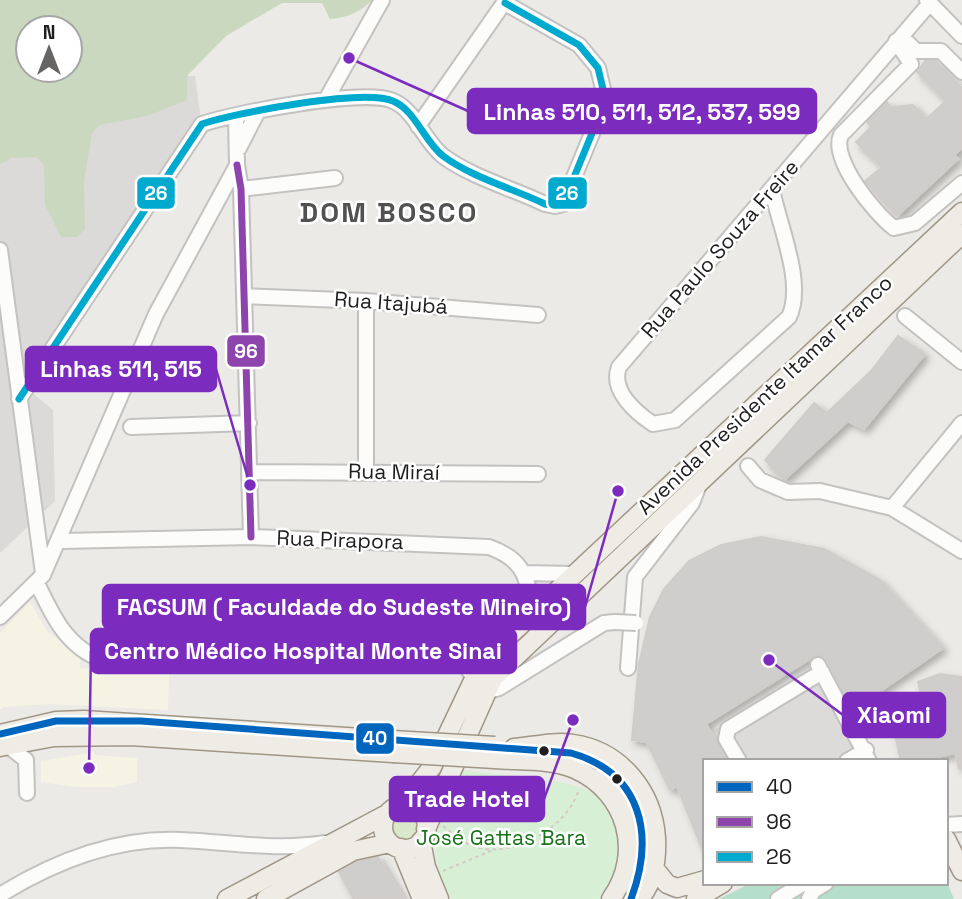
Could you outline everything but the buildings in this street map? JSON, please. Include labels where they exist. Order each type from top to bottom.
[{"type":"main road","name":"Avenida Presidente Itamar Franco","points":[[395,810],[432,767],[473,676],[483,660],[962,212]]},
{"type":"main road","name":"Avenida Presidente Itamar Franco","points":[[426,829],[485,692],[499,671],[962,234]]},
{"type":"main road","points":[[2,742],[56,721],[85,720],[495,753],[565,766],[593,779],[610,795],[627,828],[629,853],[621,884],[611,899]]},
{"type":"main road","points":[[495,753],[553,743],[574,744],[598,752],[621,766],[642,788],[653,816],[656,855],[654,868],[639,899]]},
{"type":"main road","points":[[514,748],[570,753],[592,759],[627,789],[643,832],[642,862],[631,899]]},
{"type":"main road","points":[[395,810],[383,832],[396,846],[422,899]]},
{"type":"main road","points":[[227,899],[330,842],[395,810],[420,812],[426,829],[429,876],[439,899]]},
{"type":"main road","points":[[266,899],[354,851],[396,846],[408,848],[426,829]]},
{"type":"main road","points":[[948,843],[962,871]]},
{"type":"main road","points":[[654,868],[667,884],[677,888],[703,881]]},
{"type":"main road","points":[[696,899],[720,885]]},
{"type":"street","points":[[327,99],[382,0]]},
{"type":"street","points":[[19,399],[202,124],[327,99],[379,97],[392,100],[402,106],[418,126],[440,153],[459,167],[555,206],[567,200],[601,109],[603,89],[598,68],[579,45],[505,1],[418,126]]},
{"type":"street","points":[[928,1],[962,36]]},
{"type":"street","name":"Rua Paulo Souza Freire","points":[[772,189],[796,288],[789,317],[686,411],[664,424],[653,424],[620,391],[616,382],[619,367],[928,1]]},
{"type":"street","points":[[898,39],[916,51],[941,51],[962,72]]},
{"type":"street","points":[[898,39],[911,64],[841,135],[837,144],[839,154],[870,204],[894,228],[915,223],[962,183]]},
{"type":"street","points":[[0,617],[40,579],[60,541],[156,314],[237,159],[244,134],[257,113]]},
{"type":"street","points":[[236,116],[241,189],[251,537]]},
{"type":"street","points":[[241,189],[335,178]]},
{"type":"street","points":[[0,250],[40,579],[69,639],[88,655],[103,660],[450,660],[466,667],[473,676]]},
{"type":"street","name":"Rua Itajubá","points":[[244,296],[366,301],[538,315]]},
{"type":"street","points":[[366,301],[366,472]]},
{"type":"street","points":[[905,316],[962,362]]},
{"type":"street","points":[[131,427],[248,423]]},
{"type":"street","points":[[891,508],[962,424]]},
{"type":"street","points":[[748,466],[760,480],[788,492],[820,491],[891,508],[962,551]]},
{"type":"street","name":"Rua Miraí","points":[[250,472],[538,474]]},
{"type":"street","points":[[628,668],[635,577],[692,503],[700,482]]},
{"type":"street","name":"Rua Pirapora","points":[[60,541],[251,537],[467,544],[506,553],[525,573]]},
{"type":"street","points":[[534,611],[525,573],[573,574]]},
{"type":"street","points":[[485,692],[510,681],[604,623],[640,623]]},
{"type":"street","points":[[738,759],[726,739],[728,729],[820,668],[867,756]]},
{"type":"street","points":[[2,742],[26,760],[27,793]]},
{"type":"street","points":[[0,895],[59,863],[91,851],[133,842],[178,840],[294,848],[330,842]]},
{"type":"street","points":[[778,899],[814,887]]},
{"type":"path","points":[[429,876],[495,849],[527,841],[550,829],[568,811],[578,792]]},
{"type":"path","points":[[426,829],[483,849],[495,849]]},
{"type":"shaded area","points":[[153,76],[195,76],[201,120],[23,385],[53,410],[55,501],[0,553],[0,128]]},
{"type":"shaded area","points":[[30,602],[48,632],[80,655],[80,668],[169,674],[168,710],[51,704],[4,707],[0,710],[0,633]]},
{"type":"shaded area","points":[[811,668],[864,758],[733,759],[715,730]]},
{"type":"shaded area","points":[[94,752],[95,755],[137,758],[137,782],[113,787],[76,787],[41,782],[41,761]]},
{"type":"green space","points":[[0,0],[372,0],[353,14],[330,19],[322,3],[282,3],[226,36],[187,76],[187,100],[147,116],[100,125],[92,133],[84,181],[85,229],[77,237],[61,237],[45,205],[44,165],[36,157],[12,158],[0,164]]},
{"type":"green space","name":"José Gattas Bara","points":[[462,770],[542,779],[583,788],[600,795],[614,810],[621,847],[616,876],[609,888],[599,899],[452,899],[440,875],[437,834]]},
{"type":"green space","points":[[406,810],[417,814],[421,825],[417,836],[406,840],[395,836],[391,825],[395,814]]},
{"type":"green space","points":[[747,885],[948,885],[954,899],[719,899]]},
{"type":"transit line","name":"26","points":[[19,399],[202,124],[269,108],[329,100],[378,98],[393,101],[407,111],[436,150],[455,164],[545,204],[563,204],[602,109],[603,89],[598,68],[579,45],[505,3]]},
{"type":"transit line","name":"96","points":[[237,165],[241,189],[251,537]]},
{"type":"transit line","name":"40","points":[[0,734],[56,721],[141,721],[571,753],[595,762],[614,775],[628,791],[637,810],[642,852],[631,899]]},
{"type":"place","name":"Linhas 510, 511, 512, 537, 599","points":[[349,58]]},
{"type":"place","name":"Linhas 511, 515","points":[[250,485]]},
{"type":"place","name":"FACSUM ( Faculdade do Sudeste Mineiro)","points":[[618,491]]},
{"type":"place","name":"Xiaomi","points":[[769,660]]},
{"type":"place","name":"Trade Hotel","points":[[573,720]]},
{"type":"place","name":"Centro Médico Hospital Monte Sinai","points":[[89,768]]},
{"type":"district","name":"DOM BOSCO","points":[[389,212]]}]
